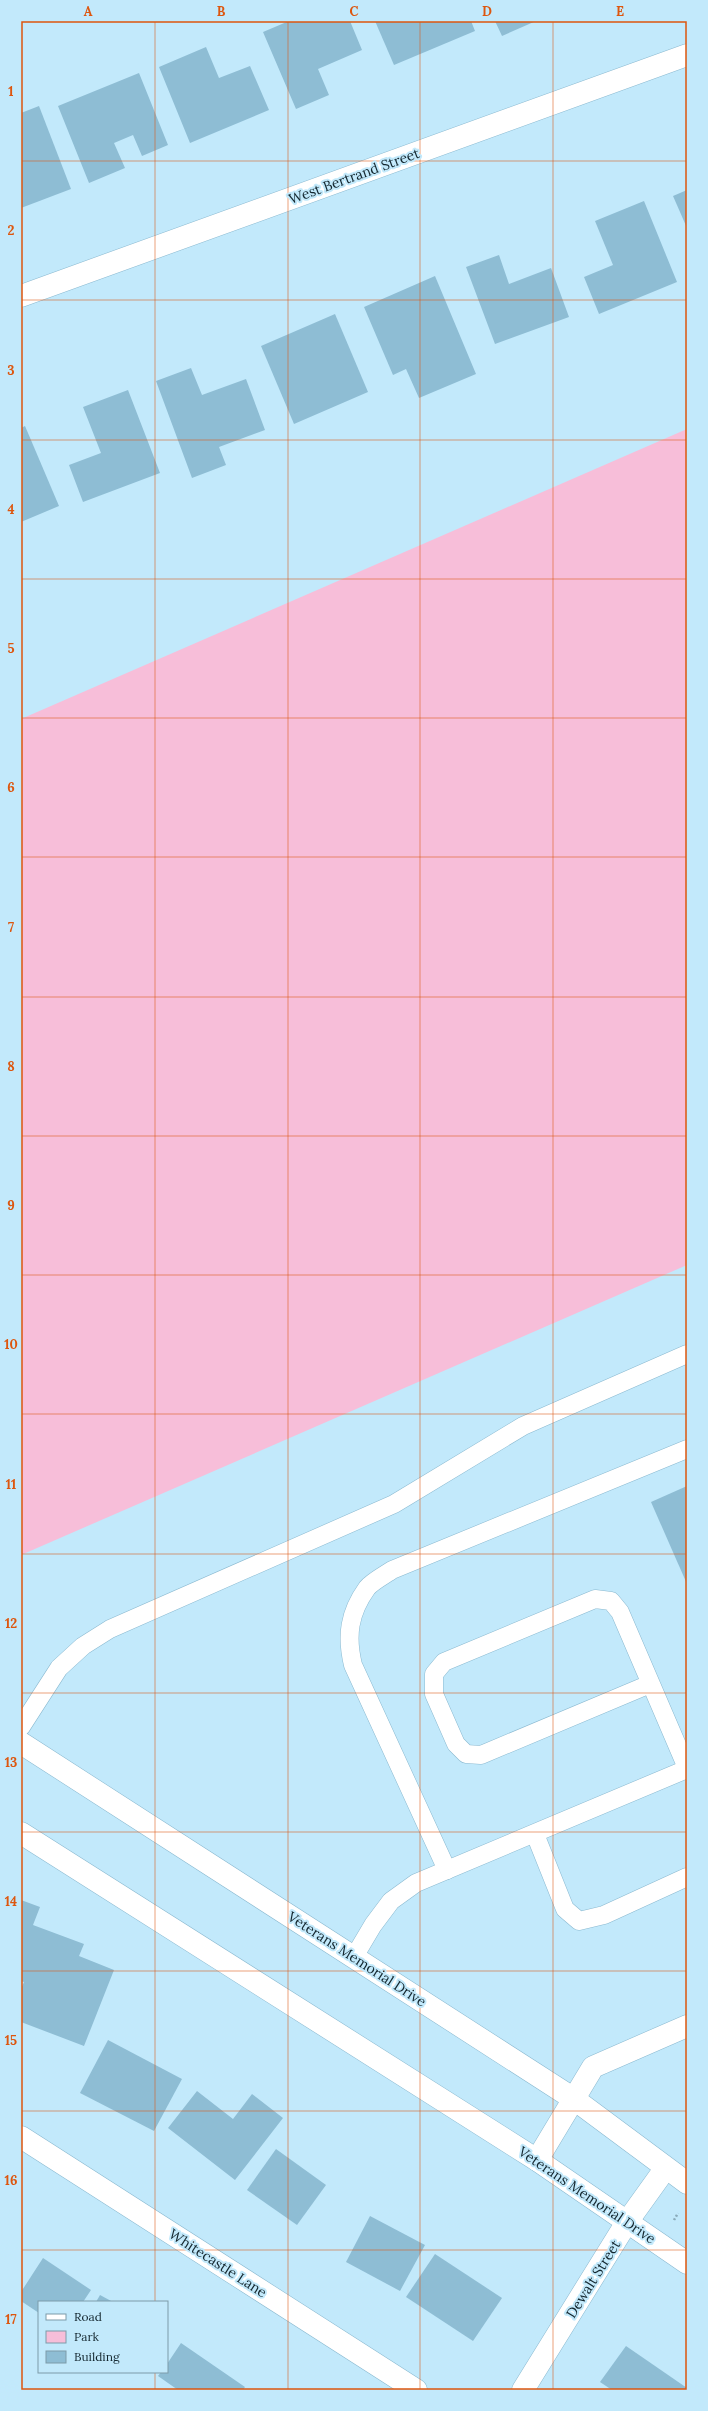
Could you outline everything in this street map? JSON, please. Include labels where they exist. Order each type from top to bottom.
[{"type":"street","name":"West Bertrand Street","points":[[21,296],[687,55]]},
{"type":"street","name":"Veterans Memorial Drive","points":[[21,1743],[574,2099],[665,2169],[687,2183]]},
{"type":"street","name":"Veterans Memorial Drive","points":[[21,1833],[537,2160],[687,2263]]},
{"type":"street","points":[[537,2160],[593,2068],[687,2026]]},
{"type":"street","name":"Whitecastle Lane","points":[[21,2137],[416,2390]]},
{"type":"street","name":"Dewalt Street","points":[[523,2390],[627,2222],[665,2169]]},
{"type":"lane","points":[[21,1726],[59,1668],[83,1646],[110,1629],[394,1504],[523,1426],[687,1354]]},
{"type":"lane","points":[[447,1870],[353,1665],[348,1643],[353,1613],[368,1587],[392,1570],[687,1449]]},
{"type":"lane","points":[[354,1957],[373,1925],[392,1901],[416,1883],[535,1834],[687,1768],[620,1612],[611,1601],[595,1599],[444,1662],[434,1674],[434,1694],[456,1744],[466,1754],[481,1755],[650,1684]]},
{"type":"lane","points":[[535,1834],[565,1910],[579,1921],[604,1915],[687,1877]]},
{"type":"green space","points":[[687,429],[687,1265],[21,1555],[21,719]]},
{"type":"building","points":[[289,21],[350,21],[362,50],[318,69],[329,95],[296,109],[263,32]]},
{"type":"building","points":[[375,21],[471,21],[475,31],[394,65]]},
{"type":"building","points":[[495,21],[536,21],[502,36]]},
{"type":"building","points":[[206,47],[219,78],[250,66],[269,110],[190,143],[159,67]]},
{"type":"building","points":[[139,73],[168,145],[142,156],[133,135],[114,143],[125,168],[89,183],[58,106]]},
{"type":"building","points":[[39,106],[71,189],[21,208],[21,113]]},
{"type":"building","points":[[687,190],[687,228],[673,196]]},
{"type":"building","points":[[644,201],[677,282],[599,314],[584,277],[613,265],[595,221]]},
{"type":"building","points":[[499,255],[509,284],[551,268],[569,317],[495,344],[466,267]]},
{"type":"building","points":[[435,276],[476,374],[419,398],[406,369],[393,375],[364,307]]},
{"type":"building","points":[[335,314],[368,392],[294,424],[261,346]]},
{"type":"building","points":[[191,368],[202,395],[246,379],[265,430],[219,447],[226,465],[192,478],[156,381]]},
{"type":"building","points":[[128,390],[160,473],[83,502],[69,465],[101,453],[83,407]]},
{"type":"building","points":[[25,426],[59,506],[21,522],[21,428]]},
{"type":"building","points":[[687,1486],[687,1584],[651,1502]]},
{"type":"building","points":[[21,1900],[40,1907],[33,1925],[84,1944],[79,1956],[114,1970],[84,2046],[21,2022],[21,1989],[24,1982],[21,1981]]},
{"type":"building","points":[[108,2040],[182,2079],[154,2131],[80,2093]]},
{"type":"building","points":[[197,2091],[233,2119],[252,2094],[283,2118],[235,2180],[168,2128]]},
{"type":"building","points":[[276,2149],[326,2185],[297,2225],[247,2190]]},
{"type":"building","points":[[370,2216],[425,2245],[400,2291],[346,2262]]},
{"type":"building","points":[[435,2254],[502,2298],[473,2341],[406,2297]]},
{"type":"building","points":[[43,2258],[91,2290],[84,2301],[38,2301],[38,2312],[21,2301],[21,2292]]},
{"type":"building","points":[[100,2295],[111,2301],[97,2301]]},
{"type":"building","points":[[181,2343],[245,2387],[243,2390],[178,2390],[158,2376],[160,2373],[168,2373],[168,2362]]},
{"type":"building","points":[[626,2346],[687,2388],[687,2390],[612,2390],[600,2382]]}]
